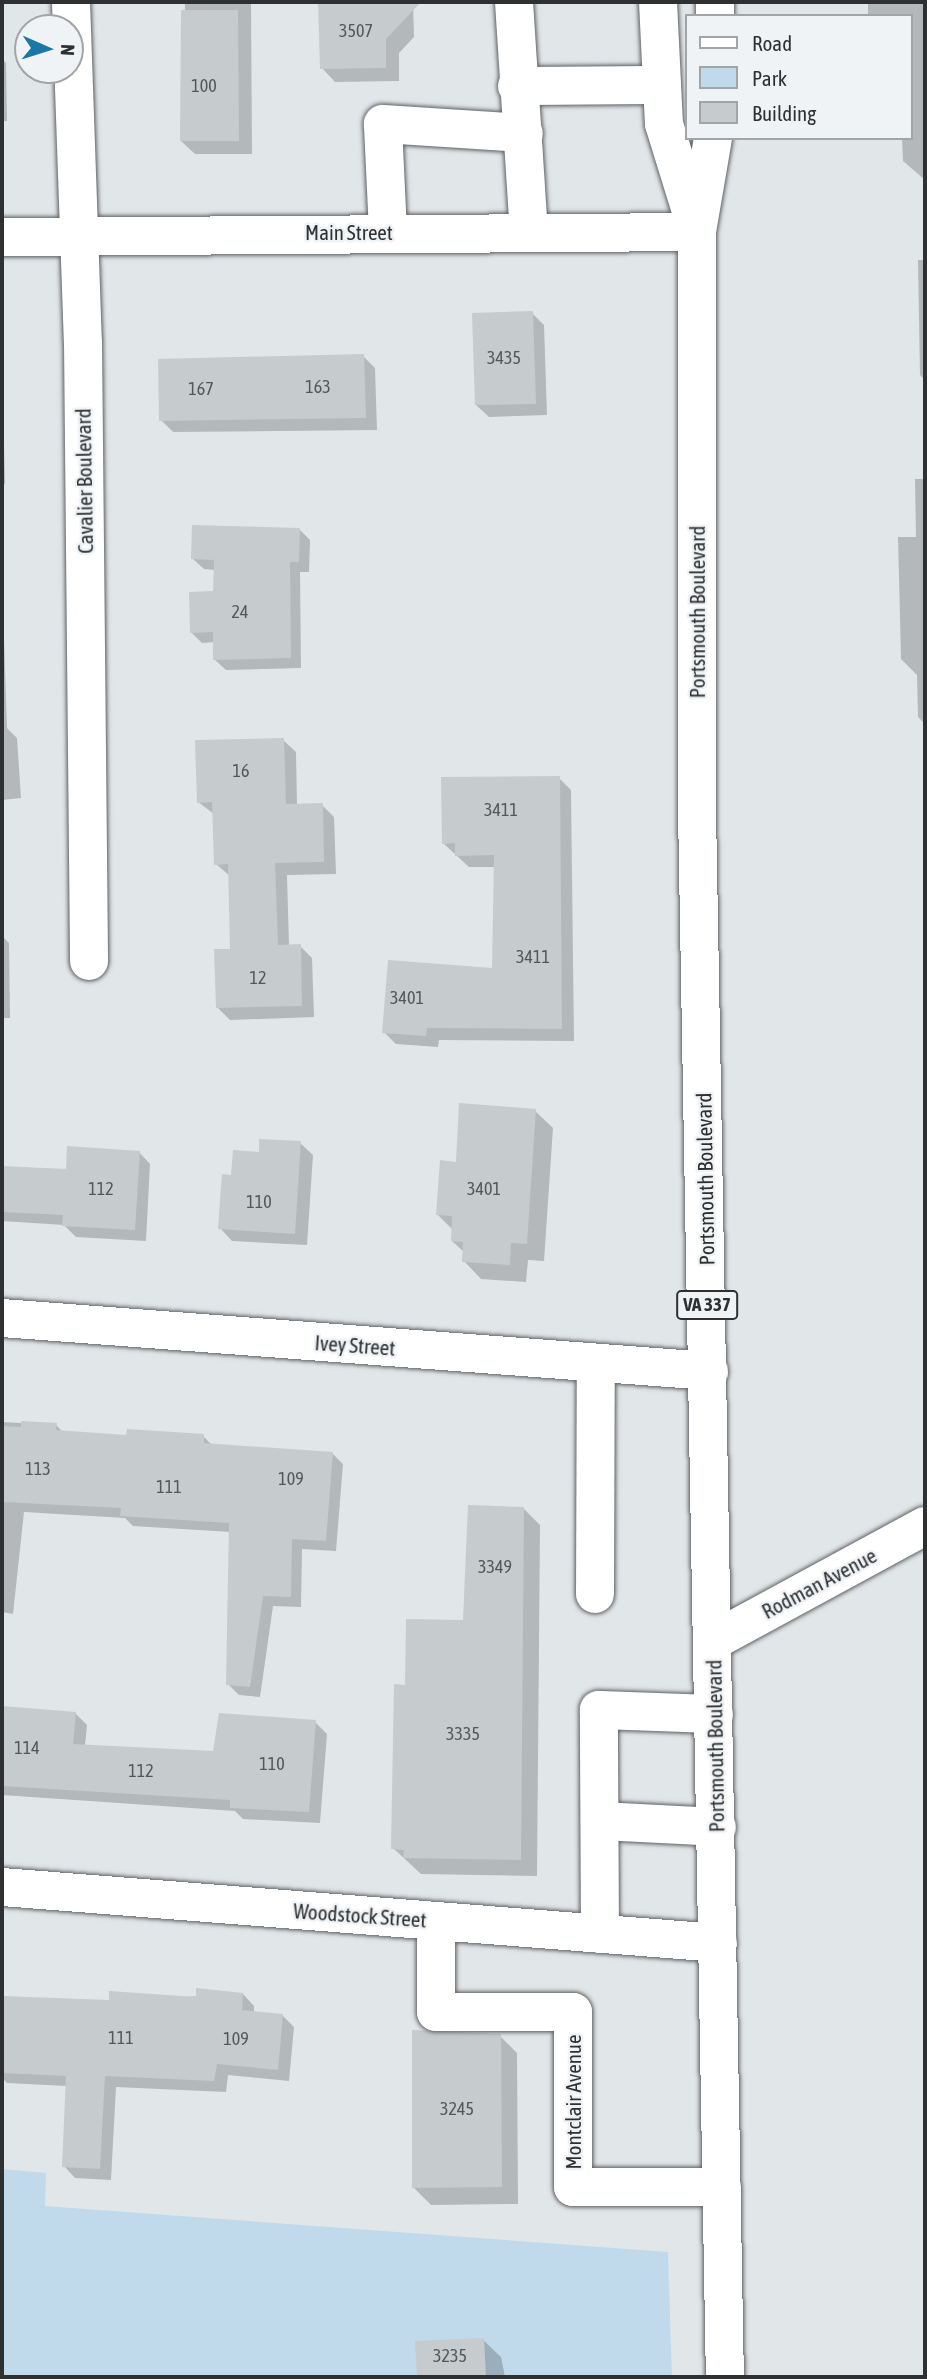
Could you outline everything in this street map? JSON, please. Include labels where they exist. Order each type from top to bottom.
[{"type":"street","name":"Cavalier Boulevard","points":[[71,2],[79,235],[89,961]]},
{"type":"street","points":[[514,2],[517,86],[524,132],[530,232]]},
{"type":"street","name":"Portsmouth Boulevard","points":[[658,2],[664,124],[697,232]]},
{"type":"street","points":[[517,86],[662,85]]},
{"type":"street","points":[[388,232],[383,124],[524,132]]},
{"type":"street","name":"Portsmouth Boulevard","points":[[713,140],[697,232],[697,810],[725,2377]]},
{"type":"street","name":"Main Street","points":[[2,237],[388,232],[697,232]]},
{"type":"street","name":"Ivey Street","points":[[2,1318],[709,1371]]},
{"type":"street","points":[[595,1594],[596,1363]]},
{"type":"street","name":"Rodman Avenue","points":[[713,1641],[925,1526]]},
{"type":"street","points":[[600,1934],[598,1710],[714,1714]]},
{"type":"street","points":[[600,1821],[717,1827]]},
{"type":"street","name":"Woodstock Street","points":[[2,1887],[718,1943]]},
{"type":"street","name":"Montclair Avenue","points":[[436,1921],[436,2012],[573,2012],[573,2187],[722,2187]]},
{"type":"green space","points":[[2,2169],[46,2173],[45,2206],[668,2252],[672,2377],[2,2377]]},
{"type":"building","points":[[318,2],[421,2],[386,39],[386,68],[320,69]]},
{"type":"building","points":[[181,10],[238,10],[239,141],[180,141]]},
{"type":"building","points":[[533,311],[536,404],[475,405],[472,313]]},
{"type":"building","points":[[364,354],[366,418],[159,421],[158,359]]},
{"type":"building","points":[[192,525],[300,528],[299,562],[290,562],[291,658],[213,660],[213,632],[190,633],[189,592],[213,591],[214,560],[191,559]]},
{"type":"building","points":[[284,738],[286,804],[323,803],[324,862],[275,863],[278,945],[301,944],[302,1006],[216,1008],[214,949],[230,949],[228,864],[214,865],[212,802],[197,803],[195,740]]},
{"type":"building","points":[[560,776],[562,1029],[427,1028],[426,1036],[382,1033],[388,960],[492,968],[494,855],[455,856],[455,843],[442,844],[441,777]]},
{"type":"building","points":[[459,1103],[536,1109],[527,1244],[511,1243],[510,1265],[462,1262],[463,1242],[451,1241],[452,1216],[436,1215],[440,1160],[456,1162]]},
{"type":"building","points":[[259,1139],[301,1141],[295,1234],[218,1229],[222,1174],[231,1175],[233,1150],[259,1152]]},
{"type":"building","points":[[67,1146],[140,1151],[135,1230],[62,1226],[63,1215],[2,1212],[2,1166],[66,1169]]},
{"type":"building","points":[[21,1421],[57,1423],[56,1430],[126,1435],[127,1429],[204,1434],[204,1443],[333,1452],[326,1541],[292,1539],[291,1597],[263,1596],[250,1687],[226,1685],[229,1523],[120,1516],[121,1508],[2,1502],[2,1426],[21,1427]]},
{"type":"building","points":[[468,1505],[524,1507],[521,1860],[403,1858],[404,1850],[391,1849],[394,1684],[405,1685],[406,1619],[463,1620]]},
{"type":"building","points":[[2,1706],[76,1712],[73,1744],[213,1751],[219,1713],[316,1720],[309,1812],[230,1808],[230,1800],[2,1786]]},
{"type":"building","points":[[196,1988],[243,1993],[242,2010],[283,2014],[278,2070],[217,2064],[214,2081],[105,2076],[100,2169],[62,2167],[66,2076],[2,2073],[2,1996],[109,2000],[109,1991],[196,1997]]},
{"type":"building","points":[[412,2030],[501,2034],[502,2187],[412,2188]]},
{"type":"building","points":[[484,2338],[486,2377],[417,2377],[415,2341]]}]
